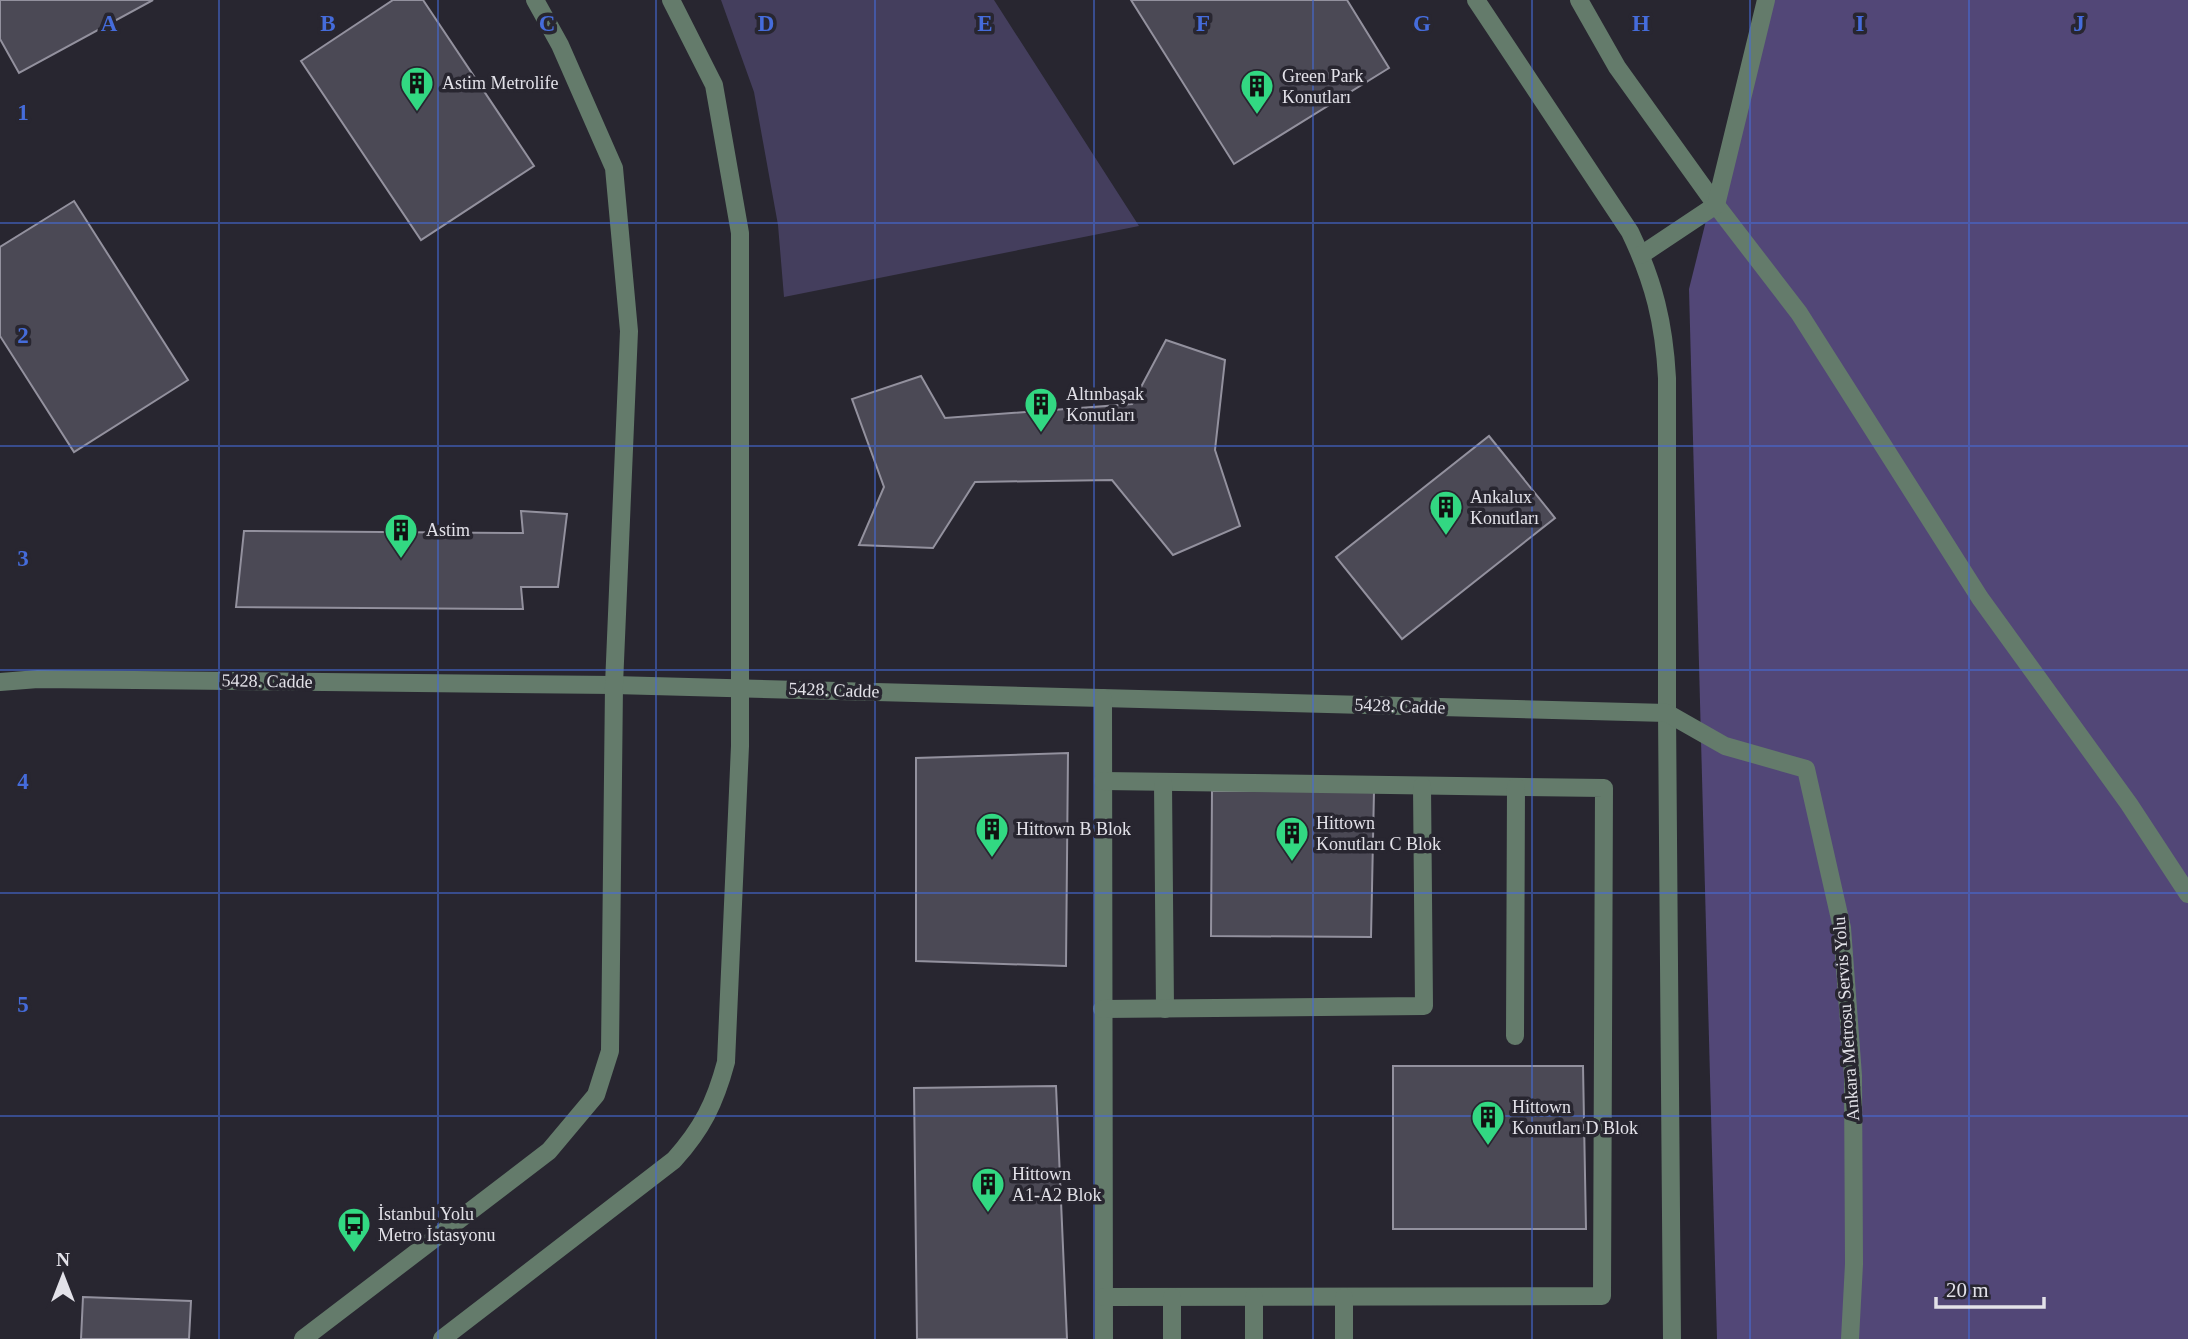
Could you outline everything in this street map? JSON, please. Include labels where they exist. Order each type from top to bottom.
[{"type":"street","points":[[303,1339],[549,1152],[596,1095],[610,1051],[614,685],[629,331],[614,168],[560,45],[535,0]]},
{"type":"street","points":[[442,1339],[674,1160],[692,1140],[717,1097],[726,1062],[740,747],[740,233],[714,85],[671,0]]},
{"type":"street","points":[[1476,0],[1630,232],[1657,298],[1665,337],[1672,1339]]},
{"type":"street","points":[[1578,0],[1617,67],[1716,205],[1799,313],[1980,598],[2129,804],[2188,894]]},
{"type":"street","points":[[1641,255],[1716,205],[1766,0]]},
{"type":"street","name":"5428. Cadde","points":[[0,682],[38,679],[614,685],[1667,713]]},
{"type":"street","points":[[1103,698],[1104,1339]]},
{"type":"street","name":"Ankara Metrosu Servis Yolu","points":[[1667,713],[1725,747],[1806,769],[1842,929],[1853,1076],[1854,1264],[1850,1339]]},
{"type":"street","points":[[1103,781],[1604,788],[1602,1296],[1104,1297]]},
{"type":"street","points":[[1163,783],[1165,1009]]},
{"type":"street","points":[[1102,1009],[1424,1006],[1422,786]]},
{"type":"street","points":[[1515,1036],[1516,787]]},
{"type":"street","points":[[1172,1297],[1172,1339]]},
{"type":"street","points":[[1254,1297],[1254,1339]]},
{"type":"street","points":[[1343,1339],[1344,1297]]},
{"type":"shaded area","points":[[721,0],[994,0],[1139,226],[784,297],[778,225],[754,92]]},
{"type":"shaded area","points":[[1761,0],[2188,0],[2188,1339],[1717,1339],[1689,289]]},
{"type":"building","points":[[0,0],[153,0],[19,73],[0,39]]},
{"type":"building","name":"Astim Metrolife","points":[[393,0],[423,0],[534,166],[421,240],[301,61]]},
{"type":"building","name":"Green Park Konutları","points":[[1131,0],[1347,0],[1389,68],[1234,164]]},
{"type":"building","points":[[74,201],[188,380],[74,452],[0,336],[0,247]]},
{"type":"building","name":"Altınbaşak Konutları","points":[[1166,340],[1225,360],[1215,450],[1240,526],[1173,555],[1112,480],[975,482],[933,548],[859,545],[884,487],[852,399],[921,376],[945,418],[1132,404]]},
{"type":"building","name":"Ankalux Konutları","points":[[1489,436],[1555,518],[1402,639],[1336,557]]},
{"type":"building","name":"Astim","points":[[521,511],[567,514],[558,587],[521,587],[523,609],[236,607],[244,531],[523,533]]},
{"type":"building","name":"Hittown B Blok","points":[[1068,753],[1066,966],[916,961],[916,758]]},
{"type":"building","name":"Hittown Konutları C Blok","points":[[1212,791],[1374,791],[1371,937],[1211,936]]},
{"type":"building","name":"Hittown Konutları D Blok","points":[[1393,1066],[1583,1066],[1586,1229],[1393,1229]]},
{"type":"building","name":"Hittown A1-A2 Blok","points":[[1056,1086],[1067,1339],[917,1339],[914,1088]]},
{"type":"building","points":[[83,1297],[191,1301],[189,1339],[81,1339]]},
{"type":"place","name":"Astim Metrolife","points":[[417,113]]},
{"type":"place","name":"Green Park Konutları","points":[[1257,116]]},
{"type":"place","name":"Altınbaşak Konutları","points":[[1041,434]]},
{"type":"place","name":"Ankalux Konutları","points":[[1446,537]]},
{"type":"place","name":"Astim","points":[[401,560]]},
{"type":"place","name":"Hittown B Blok","points":[[992,859]]},
{"type":"place","name":"Hittown Konutları C Blok","points":[[1292,863]]},
{"type":"place","name":"Hittown Konutları D Blok","points":[[1488,1147]]},
{"type":"place","name":"Hittown A1-A2 Blok","points":[[988,1214]]},
{"type":"place","name":"İstanbul Yolu Metro İstasyonu","points":[[354,1254]]}]
